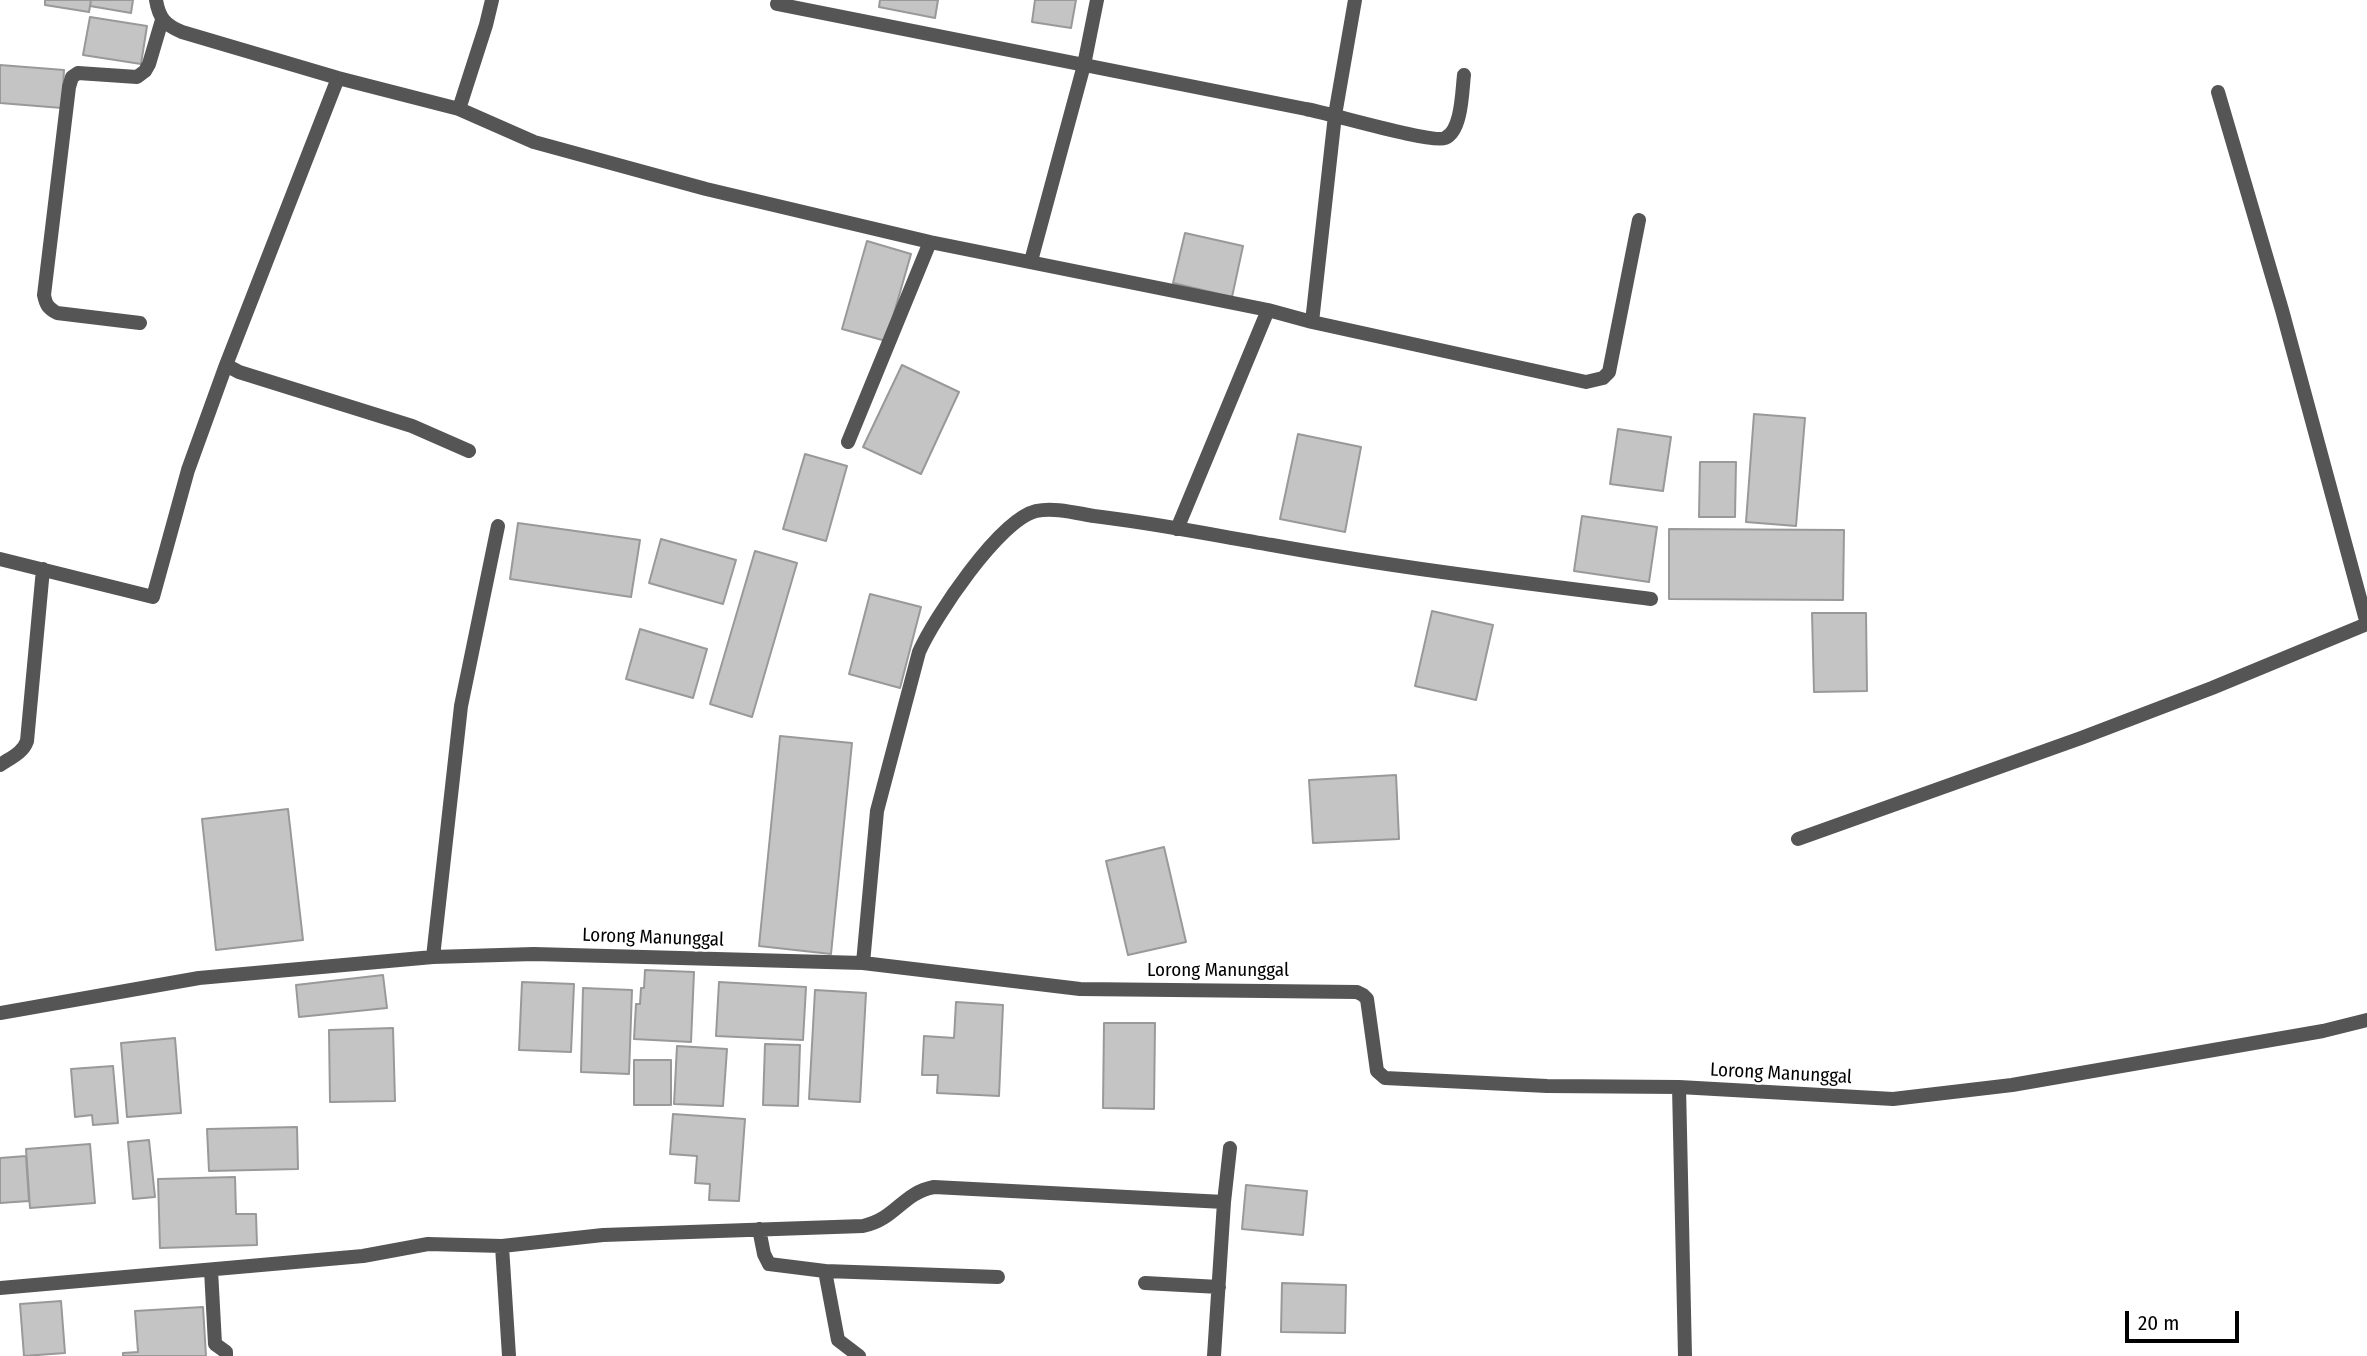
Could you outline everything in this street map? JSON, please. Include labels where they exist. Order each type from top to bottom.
[{"type":"street","points":[[156,0],[162,20],[167,26],[182,32],[459,110],[534,142],[706,189],[930,242],[1268,310],[1586,382],[1597,380],[1609,372],[1613,360],[1639,220]]},
{"type":"street","points":[[459,110],[492,0]]},
{"type":"street","points":[[1031,261],[1084,65],[1097,0]]},
{"type":"street","points":[[1312,322],[1335,114],[1355,0]]},
{"type":"street","points":[[777,4],[1335,114],[1431,139],[1447,138],[1458,123],[1464,75]]},
{"type":"street","points":[[140,323],[57,313],[46,304],[44,295],[72,77],[78,73],[127,77],[142,74],[149,64],[162,20]]},
{"type":"street","points":[[0,559],[153,597],[188,470],[338,78]]},
{"type":"street","points":[[1798,839],[2081,738],[2367,624],[2286,323],[2218,92]]},
{"type":"street","points":[[848,442],[930,242]]},
{"type":"street","points":[[1177,528],[1268,310]]},
{"type":"street","points":[[226,365],[239,372],[412,426],[469,451]]},
{"type":"street","points":[[863,963],[877,811],[919,652],[928,631],[971,570],[1017,521],[1037,511],[1068,512],[1177,528],[1365,562],[1651,599]]},
{"type":"street","points":[[433,957],[461,706],[498,526]]},
{"type":"street","points":[[0,765],[25,747],[27,741],[43,569]]},
{"type":"street","name":"Lorong Manunggal","points":[[0,1013],[199,978],[433,957],[534,954],[863,963],[1080,989],[1357,992],[1367,999],[1377,1071],[1385,1078],[1534,1085],[1679,1087],[1893,1099],[2012,1085],[2323,1031],[2367,1020]]},
{"type":"street","points":[[1679,1087],[1685,1356]]},
{"type":"street","points":[[1214,1356],[1230,1148]]},
{"type":"street","points":[[0,1288],[363,1256],[429,1244],[502,1246],[603,1235],[863,1226],[889,1216],[914,1192],[934,1188],[1224,1202]]},
{"type":"street","points":[[760,1229],[764,1254],[769,1264],[825,1271],[998,1277]]},
{"type":"street","points":[[502,1246],[509,1356]]},
{"type":"street","points":[[211,1270],[215,1344],[226,1352],[226,1356]]},
{"type":"street","points":[[825,1271],[838,1340],[859,1356]]},
{"type":"street","points":[[1145,1283],[1219,1287]]},
{"type":"building","points":[[45,0],[91,0],[89,12],[45,5]]},
{"type":"building","points":[[91,0],[133,0],[131,13],[90,6]]},
{"type":"building","points":[[880,0],[938,0],[935,18],[879,7]]},
{"type":"building","points":[[1035,0],[1076,0],[1071,28],[1032,22]]},
{"type":"building","points":[[90,17],[147,26],[141,64],[83,55]]},
{"type":"building","points":[[0,65],[64,70],[62,108],[0,103]]},
{"type":"building","points":[[1185,233],[1243,246],[1232,297],[1173,283]]},
{"type":"building","points":[[867,241],[911,254],[886,341],[842,329]]},
{"type":"building","points":[[902,365],[959,392],[921,474],[863,447]]},
{"type":"building","points":[[1754,414],[1805,418],[1796,526],[1746,522]]},
{"type":"building","points":[[1618,429],[1671,437],[1663,491],[1610,484]]},
{"type":"building","points":[[1298,434],[1361,447],[1345,532],[1280,519]]},
{"type":"building","points":[[805,454],[847,466],[826,541],[783,529]]},
{"type":"building","points":[[1700,462],[1736,462],[1735,517],[1699,517]]},
{"type":"building","points":[[1582,516],[1657,527],[1649,582],[1574,571]]},
{"type":"building","points":[[518,523],[640,540],[631,597],[510,579]]},
{"type":"building","points":[[1669,529],[1844,530],[1843,600],[1669,599]]},
{"type":"building","points":[[661,539],[736,560],[723,604],[649,583]]},
{"type":"building","points":[[755,551],[797,563],[752,717],[710,704]]},
{"type":"building","points":[[870,594],[921,607],[900,688],[849,674]]},
{"type":"building","points":[[1432,611],[1493,625],[1476,700],[1415,686]]},
{"type":"building","points":[[1812,613],[1866,613],[1867,691],[1814,692]]},
{"type":"building","points":[[640,629],[707,649],[693,698],[626,679]]},
{"type":"building","points":[[780,736],[852,743],[831,954],[759,946]]},
{"type":"building","points":[[1396,775],[1399,839],[1313,843],[1309,780]]},
{"type":"building","points":[[288,809],[303,940],[216,950],[202,819]]},
{"type":"building","points":[[1164,847],[1186,942],[1128,955],[1106,861]]},
{"type":"building","points":[[645,970],[694,972],[691,1042],[634,1039],[636,1004],[640,1004]]},
{"type":"building","points":[[383,975],[387,1008],[299,1017],[296,985]]},
{"type":"building","points":[[522,982],[574,984],[571,1052],[519,1050]]},
{"type":"building","points":[[719,982],[806,987],[803,1040],[716,1036]]},
{"type":"building","points":[[583,988],[632,990],[629,1074],[581,1072]]},
{"type":"building","points":[[815,990],[866,993],[860,1102],[809,1099]]},
{"type":"building","points":[[956,1002],[1003,1005],[999,1096],[937,1093],[938,1075],[922,1075],[924,1036],[954,1038]]},
{"type":"building","points":[[1104,1023],[1155,1023],[1154,1109],[1103,1108]]},
{"type":"building","points":[[393,1028],[395,1101],[330,1102],[329,1030]]},
{"type":"building","points":[[175,1038],[181,1113],[127,1117],[121,1043]]},
{"type":"building","points":[[765,1044],[800,1045],[798,1106],[763,1105]]},
{"type":"building","points":[[677,1046],[727,1049],[723,1106],[674,1104]]},
{"type":"building","points":[[634,1060],[671,1060],[671,1105],[634,1105]]},
{"type":"building","points":[[113,1066],[118,1123],[93,1125],[92,1115],[75,1117],[71,1069]]},
{"type":"building","points":[[673,1114],[745,1119],[739,1201],[709,1200],[710,1184],[695,1183],[697,1156],[670,1154]]},
{"type":"building","points":[[297,1127],[298,1169],[209,1171],[207,1129]]},
{"type":"building","points":[[149,1140],[155,1197],[133,1199],[128,1142]]},
{"type":"building","points":[[90,1144],[95,1203],[30,1208],[26,1149]]},
{"type":"building","points":[[26,1156],[29,1201],[0,1203],[0,1158]]},
{"type":"building","points":[[235,1177],[236,1214],[256,1214],[257,1245],[160,1248],[158,1179]]},
{"type":"building","points":[[1246,1185],[1307,1191],[1303,1235],[1242,1229]]},
{"type":"building","points":[[1282,1283],[1346,1285],[1345,1333],[1281,1332]]},
{"type":"building","points":[[61,1301],[65,1353],[24,1356],[20,1304]]},
{"type":"building","points":[[203,1307],[206,1356],[123,1356],[123,1353],[138,1352],[135,1311]]}]
